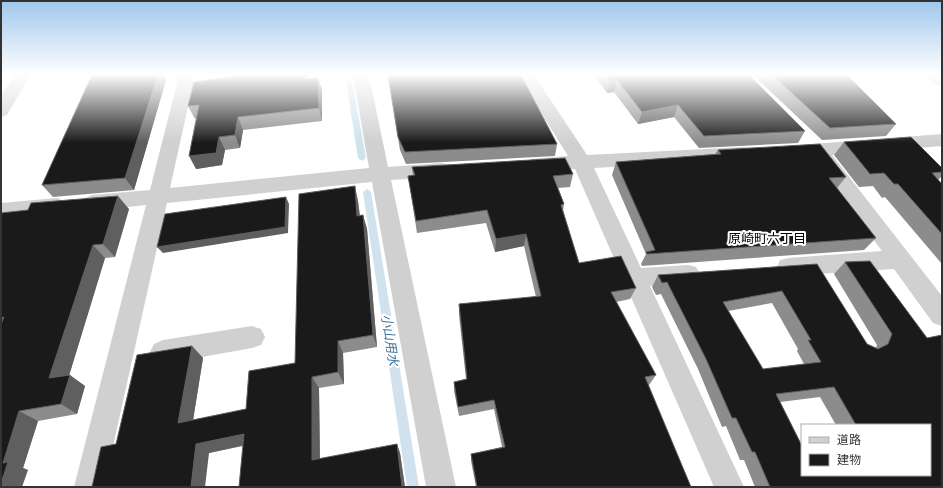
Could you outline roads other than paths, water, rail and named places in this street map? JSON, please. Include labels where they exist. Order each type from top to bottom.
[{"type":"street","points":[[1,111],[9,98]]},
{"type":"street","points":[[89,487],[183,98]]},
{"type":"street","points":[[365,98],[441,487]]},
{"type":"street","points":[[541,98],[581,161],[729,487]]},
{"type":"street","points":[[801,133],[817,149],[942,315]]},
{"type":"street","points":[[519,165],[770,152],[942,140]]},
{"type":"street","points":[[1,211],[159,197],[380,174],[457,169]]},
{"type":"street","points":[[767,269],[901,259]]},
{"type":"street","points":[[813,266],[826,286]]},
{"type":"street","points":[[635,278],[705,273]]},
{"type":"street","points":[[120,359],[252,338]]},
{"type":"waterway","name":"小山用水","points":[[352,98],[362,158]]},
{"type":"waterway","name":"小山用水","points":[[367,192],[413,487]]},
{"type":"district","name":"原崎町六丁目","points":[[767,238]]}]
